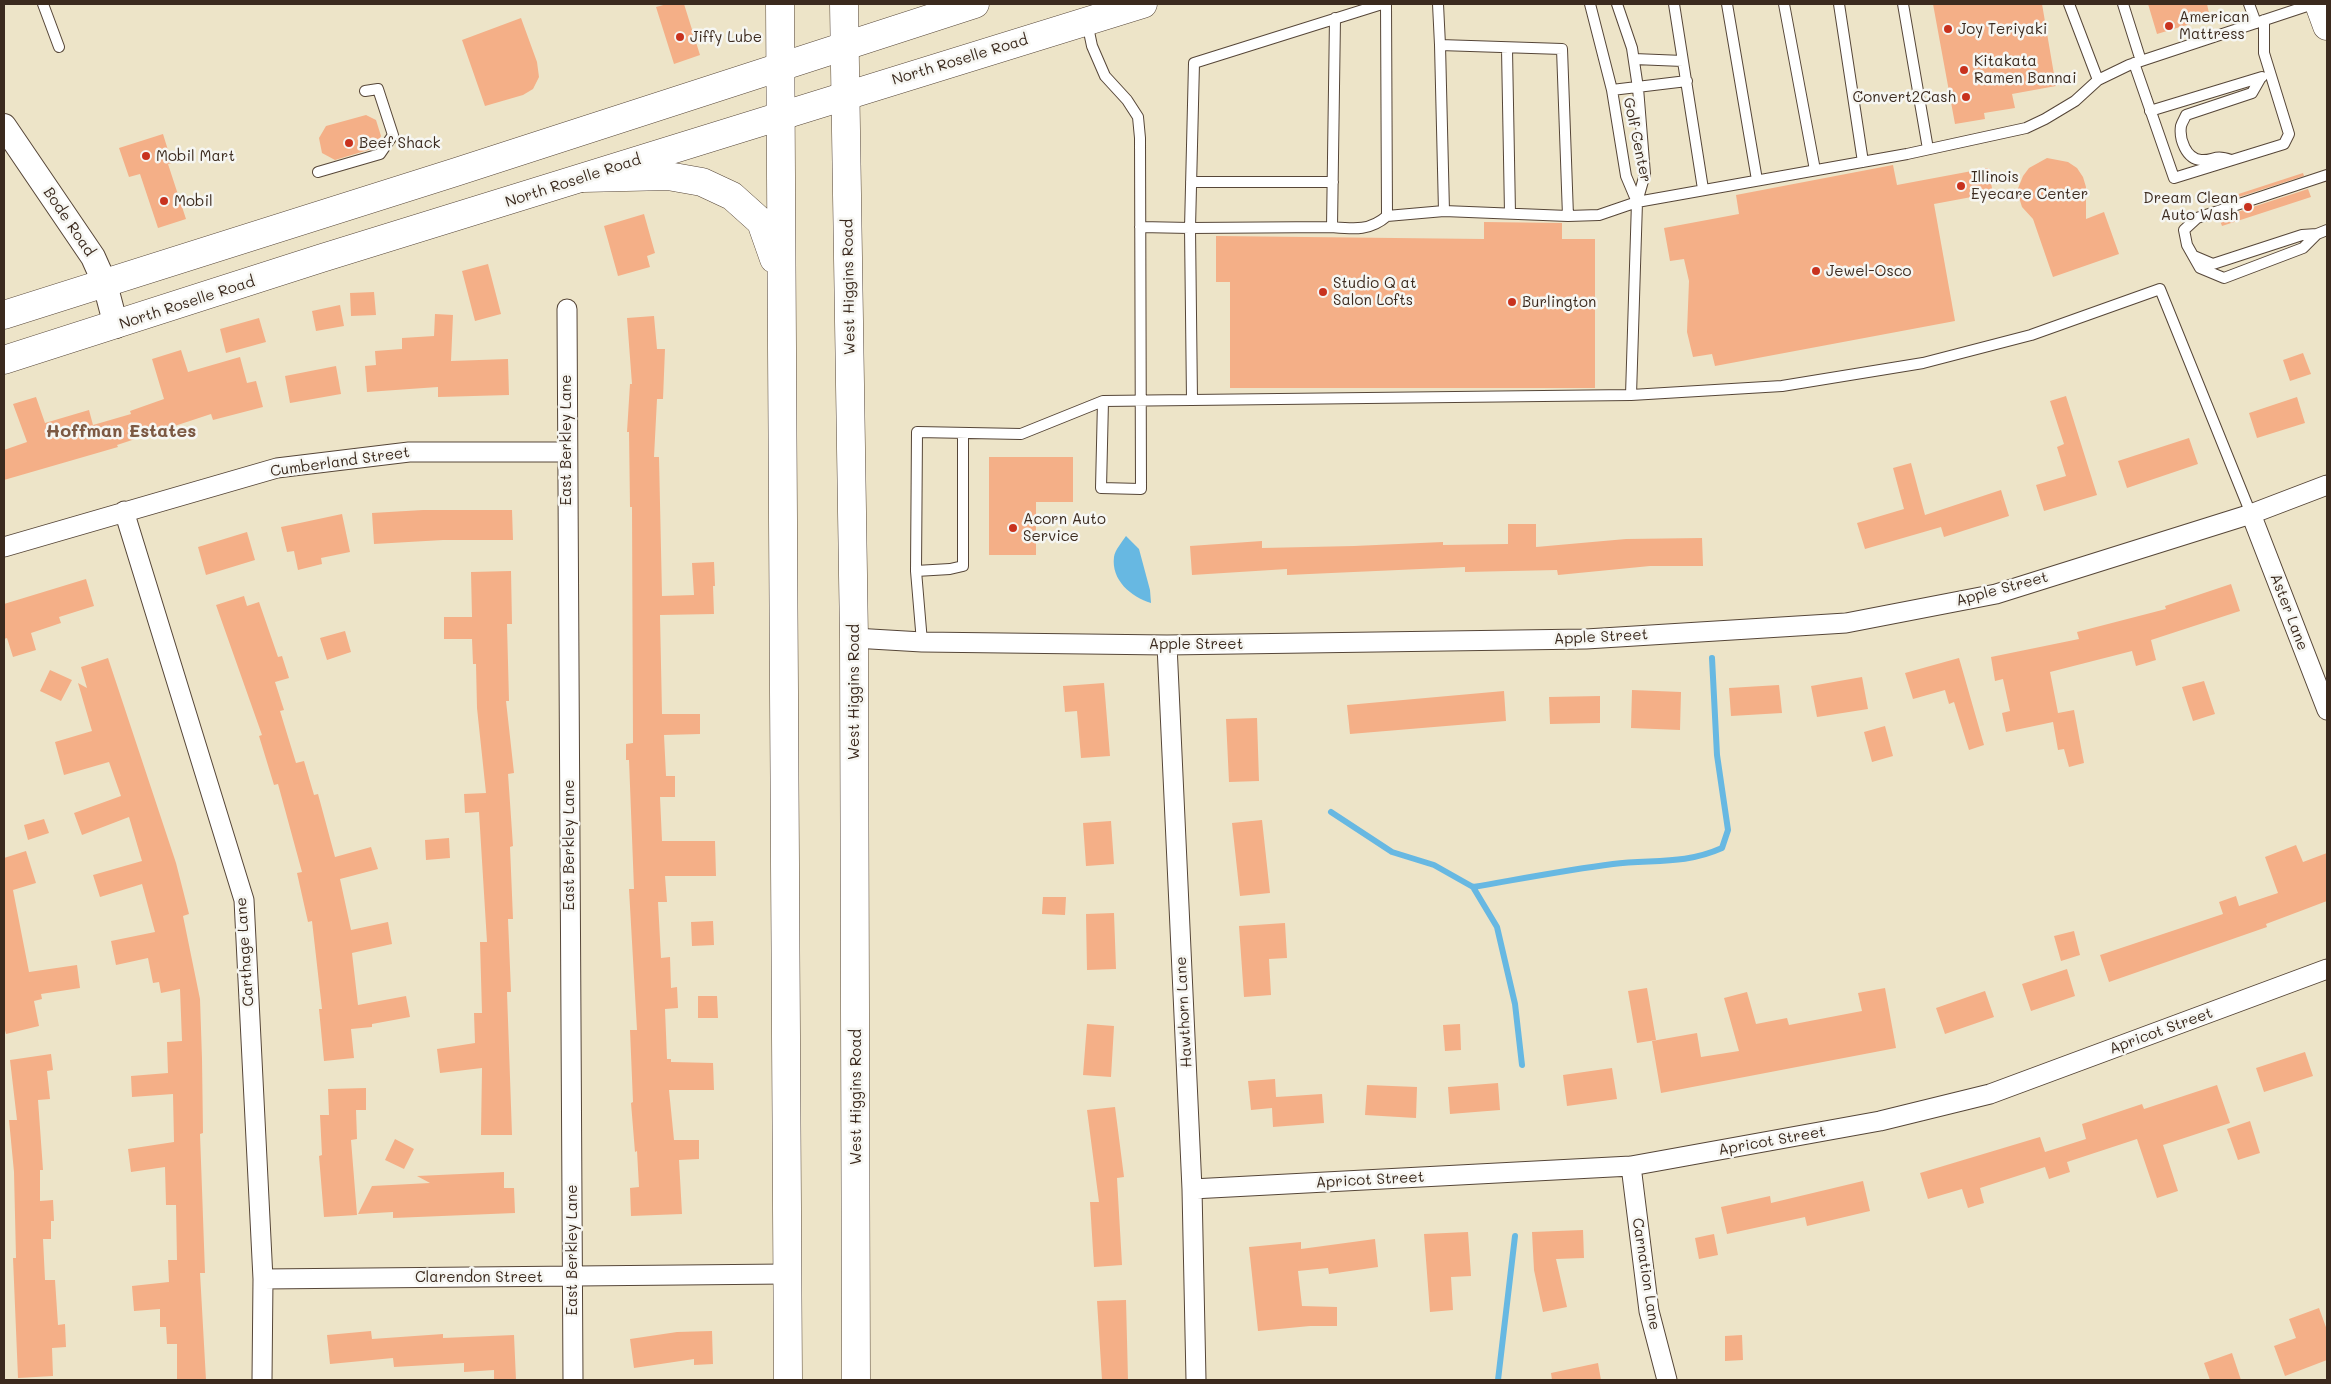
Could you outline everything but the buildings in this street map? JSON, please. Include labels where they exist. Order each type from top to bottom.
[{"type":"main road","points":[[780,4],[778,68],[781,116],[788,1380]]},
{"type":"main road","name":"West Higgins Road","points":[[844,4],[843,46],[854,638],[856,1380]]},
{"type":"main road","points":[[4,315],[975,4]]},
{"type":"main road","name":"North Roselle Road","points":[[4,360],[116,326],[322,258],[1143,4]]},
{"type":"main road","points":[[2318,4],[2327,26]]},
{"type":"main road","points":[[583,178],[668,176],[702,182],[732,196],[761,222],[781,280]]},
{"type":"street","name":"Bode Road","points":[[4,126],[93,257],[105,284],[116,326]]},
{"type":"street","name":"East Berkley Lane","points":[[566,309],[573,1380]]},
{"type":"street","name":"Cumberland Street","points":[[4,547],[277,468],[409,452],[566,452]]},
{"type":"street","name":"Apple Street","points":[[854,638],[922,642],[1167,644],[1586,640],[1846,623],[1996,594],[2251,514],[2327,485]]},
{"type":"street","name":"Carthage Lane","points":[[124,511],[244,900],[262,1279],[262,1380]]},
{"type":"street","name":"Aster Lane","points":[[2251,514],[2327,710]]},
{"type":"street","name":"Hawthorn Lane","points":[[1167,644],[1192,1189],[1196,1380]]},
{"type":"street","name":"Apricot Street","points":[[1192,1189],[1631,1166],[1880,1121],[1990,1094],[2327,969]]},
{"type":"street","name":"Carnation Lane","points":[[1631,1166],[1649,1311],[1667,1380]]},
{"type":"street","name":"Clarendon Street","points":[[262,1279],[786,1274]]},
{"type":"lane","points":[[43,4],[59,46]]},
{"type":"lane","points":[[1192,400],[1190,228],[1194,63],[1382,4]]},
{"type":"lane","points":[[1386,4],[1387,216]]},
{"type":"lane","points":[[1438,4],[1444,211]]},
{"type":"lane","name":"Golf Center","points":[[1590,4],[1612,90],[1626,176],[1637,202]]},
{"type":"lane","name":"Golf Center","points":[[1617,4],[1632,48],[1638,88],[1645,174],[1637,202]]},
{"type":"lane","points":[[1674,4],[1703,190]]},
{"type":"lane","points":[[1727,4],[1757,180]]},
{"type":"lane","points":[[1784,4],[1815,170]]},
{"type":"lane","points":[[1838,4],[1863,162]]},
{"type":"lane","points":[[1903,4],[1928,149]]},
{"type":"lane","points":[[2070,4],[2098,80]]},
{"type":"lane","points":[[2123,4],[2150,111],[2174,178],[2284,144],[2289,134],[2264,53],[2260,22],[2249,4]]},
{"type":"lane","points":[[1140,226],[1190,228],[1332,227],[1352,229],[1376,226],[1387,216],[1444,211],[1568,216],[1599,215],[1637,202],[1863,162],[2026,128],[2045,119],[2074,100],[2098,80],[2137,62],[2313,4]]},
{"type":"lane","points":[[1332,227],[1335,18]]},
{"type":"lane","points":[[1087,21],[1092,46],[1105,76],[1127,100],[1138,117],[1140,138],[1141,488],[1102,488],[1103,402]]},
{"type":"lane","points":[[1440,45],[1562,49],[1568,216]]},
{"type":"lane","points":[[1507,48],[1510,214]]},
{"type":"lane","points":[[1634,60],[1683,61]]},
{"type":"lane","points":[[2150,111],[2270,74]]},
{"type":"lane","points":[[2231,160],[2220,156],[2201,160],[2191,156],[2182,144],[2181,126],[2186,115],[2252,93],[2260,78]]},
{"type":"lane","points":[[1612,90],[1686,81]]},
{"type":"lane","points":[[318,172],[380,154],[393,135],[378,89],[365,91]]},
{"type":"lane","points":[[2317,234],[2304,248],[2224,278],[2200,268],[2187,245],[2184,230],[2197,218],[2327,175]]},
{"type":"lane","points":[[1191,182],[1333,182]]},
{"type":"lane","points":[[1631,395],[1637,202]]},
{"type":"lane","points":[[2194,256],[2213,264],[2327,230]]},
{"type":"lane","points":[[922,642],[916,571],[917,432],[1021,434],[1103,402],[1631,395],[1782,386],[1923,363],[2031,335],[2160,289],[2251,514]]},
{"type":"lane","points":[[916,571],[950,570],[963,566],[963,434]]},
{"type":"water","points":[[1126,536],[1139,549],[1150,590],[1151,603],[1136,597],[1130,592],[1119,580],[1116,573],[1114,557]]},
{"type":"waterway","points":[[1473,887],[1613,864],[1694,857],[1722,848],[1728,830],[1717,755],[1712,658]]},
{"type":"waterway","points":[[1331,812],[1392,852],[1434,865],[1473,887]]},
{"type":"waterway","points":[[1473,887],[1497,927],[1515,1004],[1522,1065]]},
{"type":"waterway","points":[[1498,1380],[1515,1236]]},
{"type":"place","name":"American Mattress","points":[[2169,26]]},
{"type":"place","name":"Joy Teriyaki","points":[[1948,29]]},
{"type":"place","name":"Jiffy Lube","points":[[680,37]]},
{"type":"place","name":"Kitakata Ramen Bannai","points":[[1964,70]]},
{"type":"place","name":"Convert2Cash","points":[[1966,97]]},
{"type":"place","name":"Beef Shack","points":[[349,143]]},
{"type":"place","name":"Mobil Mart","points":[[146,156]]},
{"type":"place","name":"Illinois Eyecare Center","points":[[1961,186]]},
{"type":"place","name":"Mobil","points":[[164,201]]},
{"type":"place","name":"Dream Clean Auto Wash","points":[[2248,207]]},
{"type":"place","name":"Jewel-Osco","points":[[1816,271]]},
{"type":"place","name":"Studio Q at Salon Lofts","points":[[1323,292]]},
{"type":"place","name":"Burlington","points":[[1512,302]]},
{"type":"place","name":"Acorn Auto Service","points":[[1013,528]]},
{"type":"district","name":"Hoffman Estates","points":[[121,431]]}]
